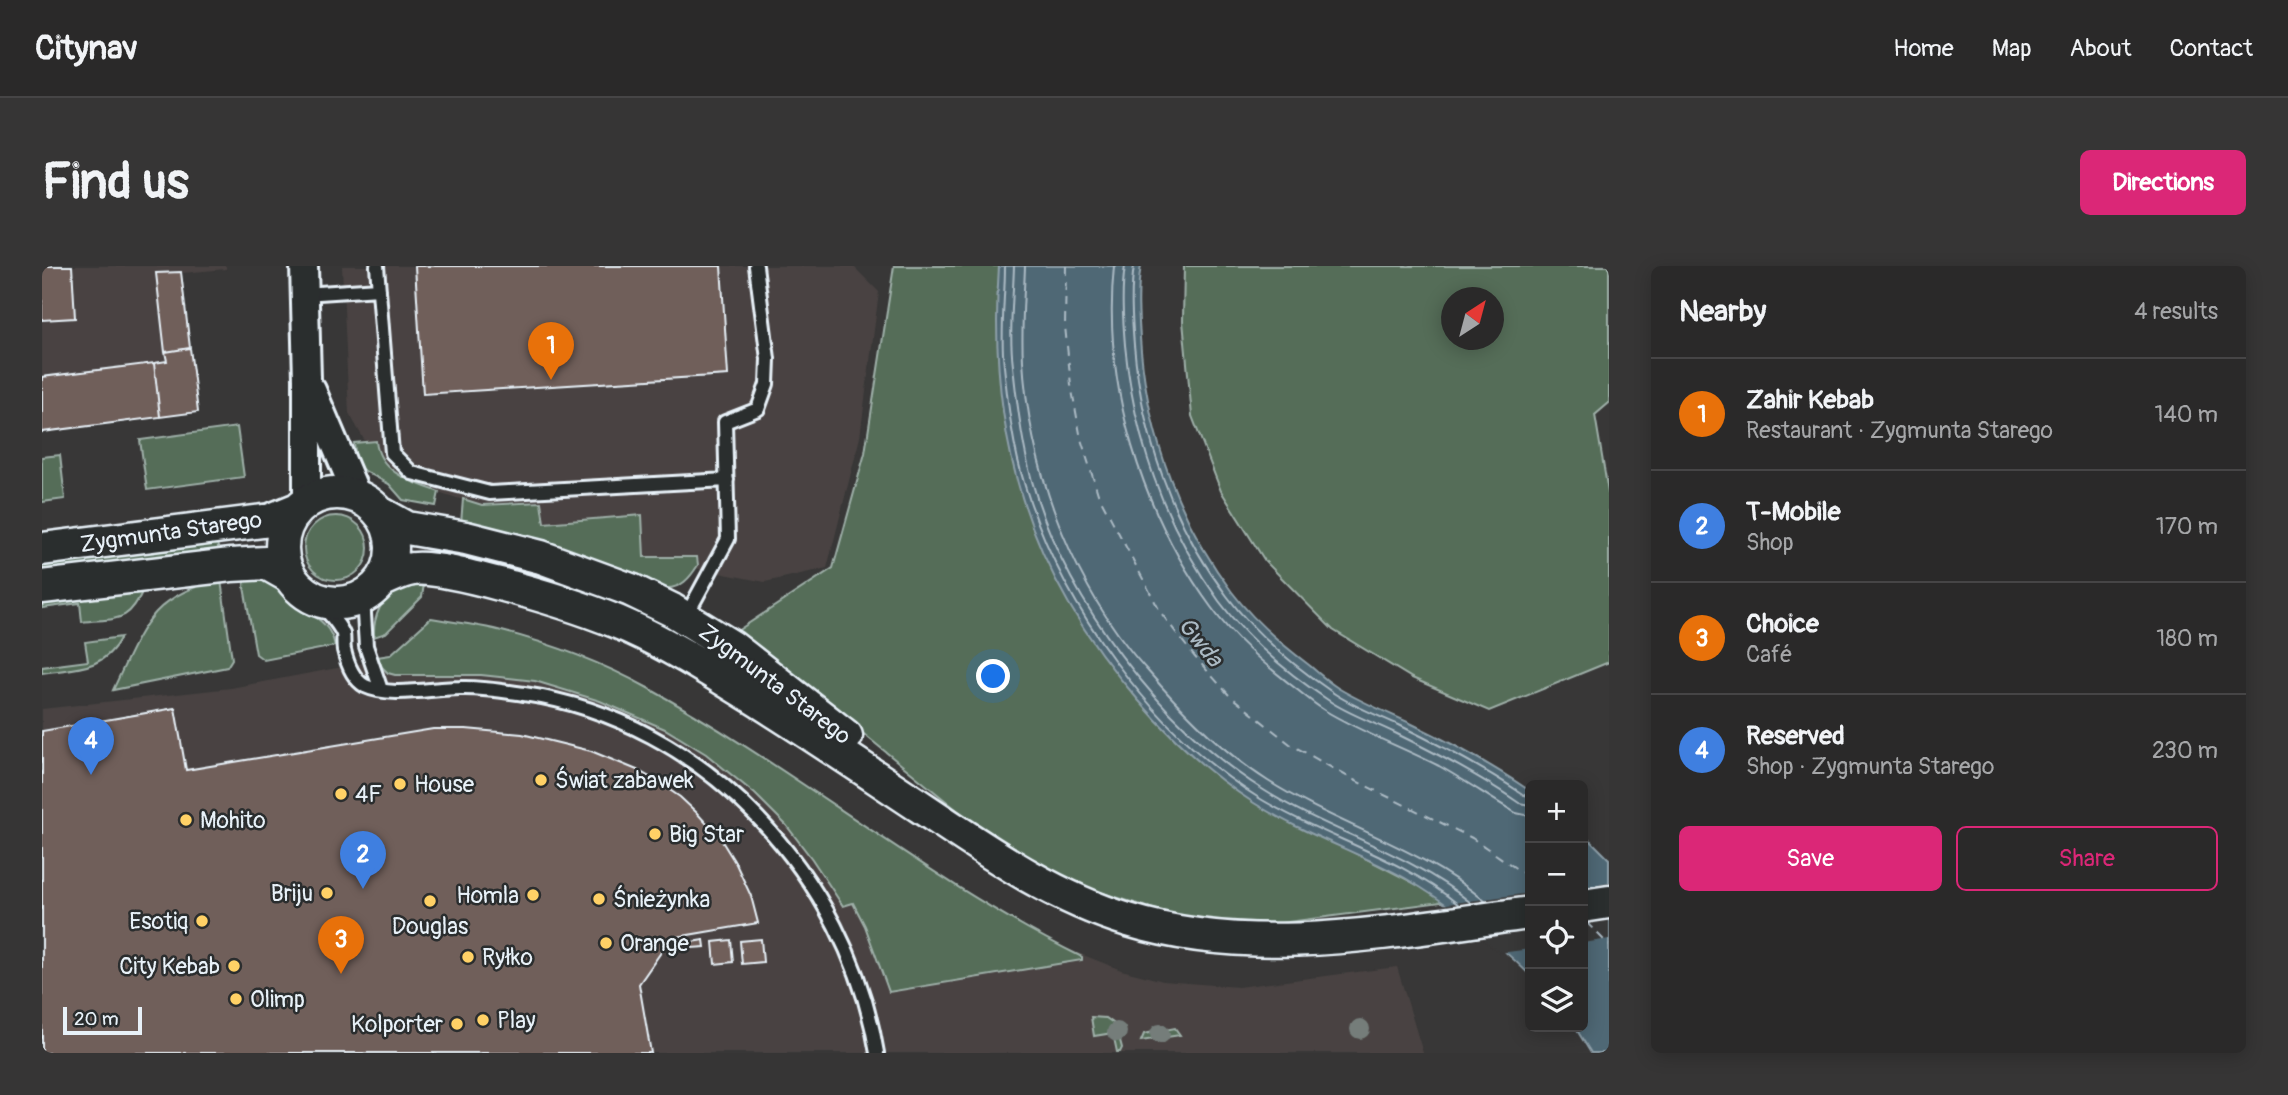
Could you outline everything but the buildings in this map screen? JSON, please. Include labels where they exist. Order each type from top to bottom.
[{"type":"street","points":[[303,505],[307,379],[304,266]]},
{"type":"street","points":[[307,379],[369,505],[388,525],[393,553],[390,567],[373,589],[348,603],[332,604],[317,600],[296,586],[284,564],[282,541],[290,519],[303,505],[319,496],[332,493],[369,505]]},
{"type":"street","name":"Zygmunta Starego","points":[[42,549],[271,520],[303,505]]},
{"type":"street","name":"Zygmunta Starego","points":[[369,505],[407,528],[466,538],[577,569],[631,590],[684,618],[732,647],[794,694],[986,850]]},
{"type":"street","name":"Zygmunta Starego","points":[[42,587],[266,563],[289,576]]},
{"type":"street","name":"Zygmunta Starego","points":[[373,589],[412,569],[460,575],[548,597],[629,627],[700,665],[780,714],[1048,888],[1078,902],[1149,926],[1195,936],[1249,941],[1297,941],[1525,914]]},
{"type":"street","points":[[1588,905],[1609,902]]},
{"type":"lane","points":[[377,266],[392,453],[412,473],[490,493],[727,480]]},
{"type":"lane","points":[[684,618],[728,539],[725,422],[758,409],[767,384],[768,359],[756,266]]},
{"type":"lane","points":[[304,294],[379,289]]},
{"type":"lane","points":[[373,589],[366,646],[381,690]]},
{"type":"lane","points":[[317,600],[343,634],[344,651],[352,674],[365,685],[393,692],[463,688],[536,695],[571,705],[639,732],[702,769],[756,816],[784,845],[808,879],[828,912],[852,963],[877,1053]]},
{"type":"shaded area","points":[[42,266],[226,266],[226,269],[182,273],[198,413],[42,433]]},
{"type":"shaded area","points":[[342,266],[853,266],[879,292],[860,437],[827,568],[765,582],[644,558],[435,491],[379,466],[349,413]]},
{"type":"shaded area","points":[[431,618],[482,627],[550,645],[645,685],[1017,925],[1121,970],[1163,981],[1238,987],[1397,967],[1423,1053],[42,1053],[42,709],[231,688],[385,659]]},
{"type":"green space","points":[[894,266],[1003,266],[1349,850],[1449,901],[1273,924],[1222,922],[1172,915],[1078,885],[1031,859],[962,814],[737,631],[833,568],[865,453]]},
{"type":"green space","points":[[1184,266],[1609,266],[1609,403],[1595,415],[1609,498],[1609,662],[1489,711],[1412,678],[1333,630],[1265,561],[1221,491],[1192,416],[1183,321]]},
{"type":"green space","points":[[237,427],[244,477],[147,490],[140,440]]},
{"type":"green space","points":[[376,441],[383,461],[390,469],[408,480],[439,492],[436,506],[403,500],[389,484],[361,469],[356,462],[354,443]]},
{"type":"green space","points":[[60,455],[65,499],[42,502],[42,457]]},
{"type":"green space","points":[[463,499],[482,505],[541,502],[544,523],[642,515],[644,557],[697,557],[698,565],[680,585],[671,588],[658,587],[606,563],[570,551],[461,523]]},
{"type":"green space","points":[[330,516],[342,516],[359,525],[366,536],[366,560],[359,571],[342,580],[330,580],[318,575],[309,566],[304,554],[304,542],[309,530],[318,521]]},
{"type":"green space","points":[[217,542],[219,553],[42,573],[42,563]]},
{"type":"green space","points":[[460,550],[516,563],[655,614],[774,687],[459,559]]},
{"type":"green space","points":[[245,578],[272,585],[314,615],[325,625],[335,646],[264,660],[256,654],[244,587]]},
{"type":"green space","points":[[221,580],[232,659],[227,667],[113,690],[141,633],[163,605],[197,586]]},
{"type":"green space","points":[[424,584],[422,597],[386,633],[374,637],[377,615],[388,596],[401,588]]},
{"type":"green space","points":[[144,588],[127,614],[113,619],[82,622],[80,603],[42,608],[42,600]]},
{"type":"green space","points":[[431,618],[486,627],[533,640],[592,661],[648,688],[757,754],[970,894],[1082,957],[1082,960],[889,992],[865,926],[853,903],[843,906],[786,825],[755,794],[706,754],[665,729],[600,701],[535,681],[481,675],[388,673],[377,657],[390,655]]},
{"type":"green space","points":[[121,637],[114,648],[97,662],[88,666],[42,673],[42,667],[88,661],[85,642]]},
{"type":"green space","points":[[1091,1017],[1106,1018],[1116,1025],[1122,1048],[1120,1052],[1117,1052],[1113,1033],[1094,1036]]},
{"type":"green space","points":[[1175,1028],[1180,1035],[1141,1041],[1144,1034]]},
{"type":"water","name":"Gwda","points":[[999,266],[1141,266],[1138,298],[1141,351],[1151,415],[1182,508],[1213,565],[1232,592],[1268,631],[1334,686],[1456,746],[1525,788],[1525,970],[1470,923],[1422,888],[1272,814],[1222,781],[1193,756],[1139,701],[1100,652],[1068,603],[1042,552],[1023,499],[1008,444],[1000,387],[997,328]]},
{"type":"water","points":[[1588,838],[1609,859],[1609,1053],[1591,1053],[1578,1032],[1588,1032]]},
{"type":"pier","points":[[1609,883],[1609,939],[1588,942],[1588,886]]},
{"type":"pier","points":[[1525,894],[1525,950],[1500,953],[1440,905]]},
{"type":"ferry route","points":[[1066,266],[1065,326],[1071,385],[1081,439],[1098,494],[1161,613],[1229,695],[1290,744],[1350,778],[1472,838],[1525,875]]},
{"type":"ferry route","points":[[1588,924],[1609,945]]},
{"type":"place","name":"Zahir Kebab","points":[[551,380]]},
{"type":"place","name":"Reserved","points":[[91,775]]},
{"type":"place","name":"Świat zabawek","points":[[541,780]]},
{"type":"place","name":"House","points":[[400,784]]},
{"type":"place","name":"4F","points":[[341,794]]},
{"type":"place","name":"Mohito","points":[[186,820]]},
{"type":"place","name":"Big Star","points":[[655,834]]},
{"type":"place","name":"T-Mobile","points":[[363,889]]},
{"type":"place","name":"Briju","points":[[327,893]]},
{"type":"place","name":"Homla","points":[[533,895]]},
{"type":"place","name":"Śnieżynka","points":[[599,899]]},
{"type":"place","name":"Douglas","points":[[430,901]]},
{"type":"place","name":"Esotiq","points":[[202,921]]},
{"type":"place","name":"Orange","points":[[606,943]]},
{"type":"place","name":"Ryłko","points":[[468,957]]},
{"type":"place","name":"City Kebab","points":[[234,966]]},
{"type":"place","name":"Choice","points":[[341,974]]},
{"type":"place","name":"Olimp","points":[[236,999]]},
{"type":"place","name":"Play","points":[[483,1020]]},
{"type":"place","name":"Kolporter","points":[[457,1024]]}]
